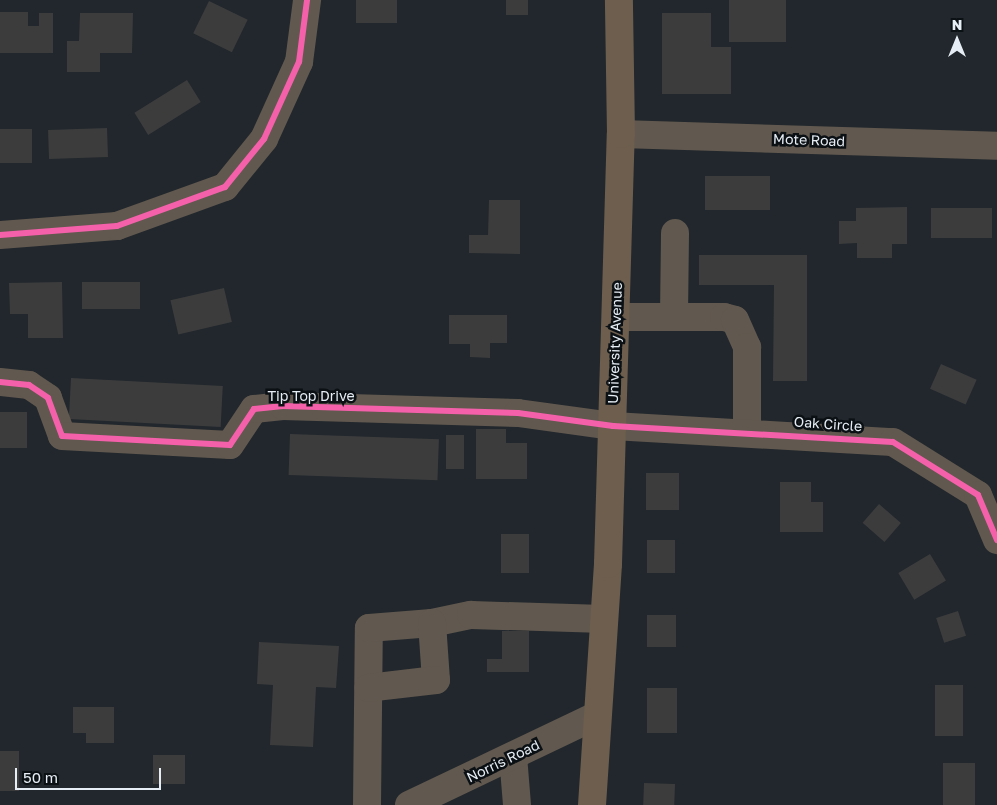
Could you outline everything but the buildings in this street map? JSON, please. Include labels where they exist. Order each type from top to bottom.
[{"type":"main road","name":"University Avenue","points":[[592,805],[596,716],[604,619],[613,426],[621,134],[619,0]]},
{"type":"street","points":[[0,235],[116,226],[224,187],[264,139],[299,62],[307,0]]},
{"type":"street","name":"Mote Road","points":[[621,134],[997,146]]},
{"type":"street","points":[[674,316],[675,233]]},
{"type":"street","points":[[616,318],[724,316],[735,320],[742,331],[747,347],[747,432]]},
{"type":"street","name":"Tip Top Drive","points":[[0,382],[29,385],[48,398],[62,436],[230,445],[254,409],[283,406],[518,413],[613,426]]},
{"type":"street","name":"Oak Circle","points":[[613,426],[747,432],[893,442],[978,495],[997,540]]},
{"type":"street","points":[[367,805],[369,628],[432,622],[471,615],[604,619]]},
{"type":"street","points":[[368,688],[436,680],[432,622]]},
{"type":"street","name":"Norris Road","points":[[409,805],[596,716]]},
{"type":"street","points":[[513,756],[517,805]]},
{"type":"cycle path","points":[[0,235],[117,226],[225,187],[264,139],[299,62],[307,0]]},
{"type":"cycle path","points":[[0,382],[29,385],[48,398],[62,436],[230,445],[254,409],[283,406],[518,413],[613,426],[893,442],[978,495],[997,540]]}]
